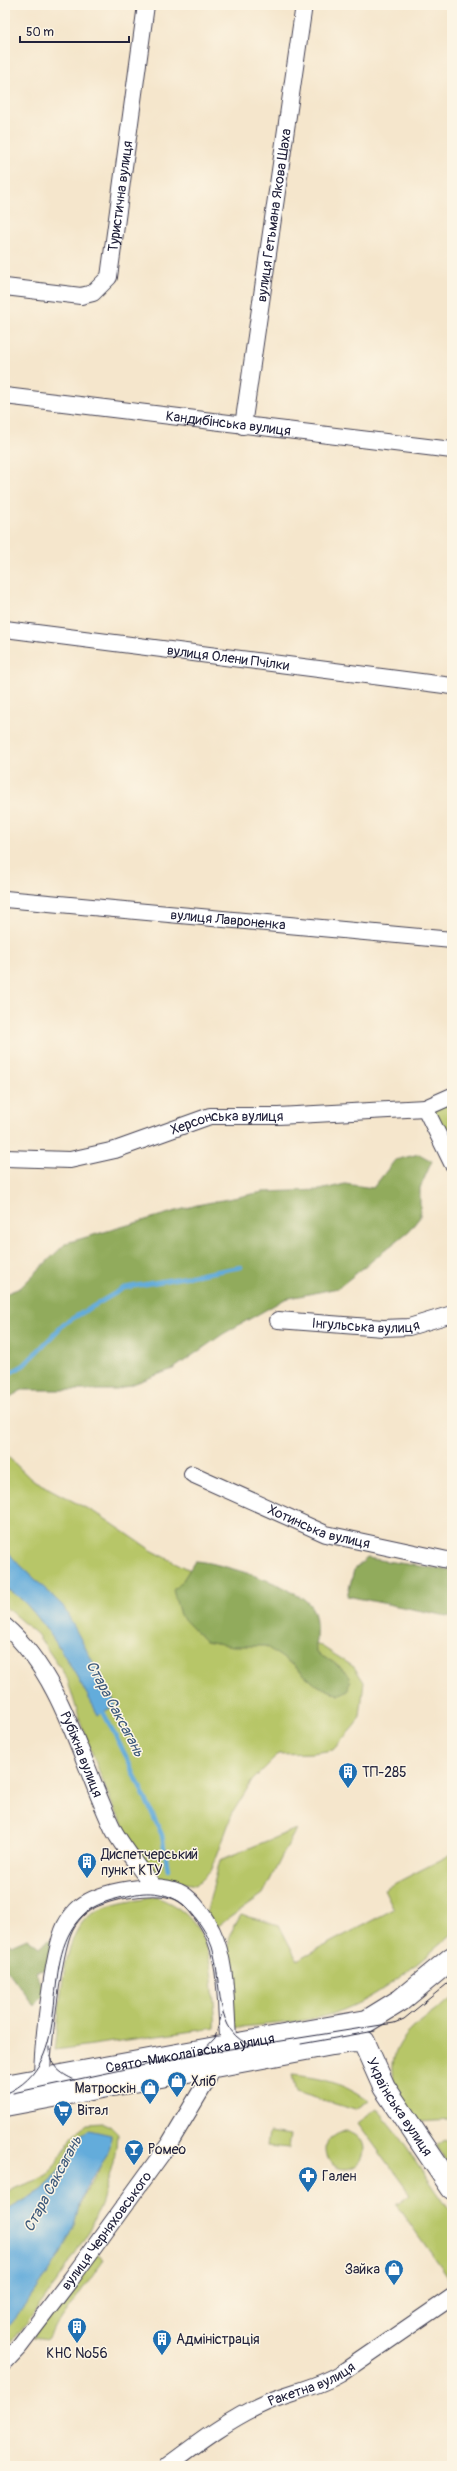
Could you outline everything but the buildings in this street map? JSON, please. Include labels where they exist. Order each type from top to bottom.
[{"type":"main road","name":"Свято-Миколаївська вулиця","points":[[5,2086],[43,2088],[221,2056],[346,2026],[374,2017],[405,1997],[452,1958]]},
{"type":"main road","points":[[346,2026],[364,2042],[374,2017]]},
{"type":"main road","name":"Свято-Миколаївська вулиця","points":[[221,2056],[347,2042],[364,2042]]},
{"type":"main road","name":"Українська вулиця","points":[[364,2042],[384,2087],[452,2188]]},
{"type":"main road","name":"Свято-Миколаївська вулиця","points":[[5,2105],[43,2088]]},
{"type":"street","name":"Туристична вулиця","points":[[5,287],[81,296],[93,293],[109,277],[146,5]]},
{"type":"street","name":"вулиця Гетьмана Якова Шаха","points":[[243,426],[304,5]]},
{"type":"street","name":"Кандибінська вулиця","points":[[5,396],[243,426],[452,450]]},
{"type":"street","name":"вулиця Олени Пчілки","points":[[5,629],[452,686]]},
{"type":"street","name":"вулиця Лавроненка","points":[[5,899],[452,940]]},
{"type":"street","name":"Херсонська вулиця","points":[[5,1158],[70,1160],[114,1150],[210,1116],[278,1116],[425,1108],[452,1096]]},
{"type":"street","points":[[425,1108],[452,1163]]},
{"type":"street","name":"Інгульська вулиця","points":[[278,1320],[383,1328],[408,1327],[452,1314]]},
{"type":"street","name":"Хотинська вулиця","points":[[192,1474],[326,1534],[452,1561]]},
{"type":"street","name":"Рубіжна вулиця","points":[[5,1626],[19,1638],[37,1661],[75,1738],[93,1786],[114,1831],[153,1886]]},
{"type":"street","points":[[43,2088],[56,1956],[65,1926],[80,1907],[102,1896],[153,1886],[180,1892],[196,1906],[211,1931],[222,1966],[221,2056]]},
{"type":"street","name":"вулиця Черняховського","points":[[5,2362],[20,2346],[131,2199],[195,2104],[221,2056]]},
{"type":"street","name":"Ракетна вулиця","points":[[167,2466],[212,2432],[238,2416],[267,2402],[325,2383],[452,2297]]},
{"type":"green space","points":[[452,1096],[452,1163],[425,1108]]},
{"type":"green space","points":[[419,1154],[432,1161],[420,1188],[420,1217],[409,1231],[338,1288],[285,1299],[223,1334],[173,1369],[117,1390],[22,1390],[5,1400],[5,1294],[20,1288],[66,1243],[197,1205],[263,1192],[320,1190],[345,1184],[373,1188],[395,1160]]},
{"type":"green space","points":[[5,1454],[31,1479],[101,1516],[151,1550],[251,1601],[354,1667],[364,1682],[360,1716],[355,1725],[333,1750],[313,1753],[279,1754],[252,1781],[233,1812],[212,1869],[196,1885],[157,1878],[131,1841],[111,1802],[82,1727],[67,1678],[37,1634],[5,1607],[5,1589],[13,1593],[31,1609],[67,1658],[5,1547]]},
{"type":"green space","points":[[367,1558],[452,1571],[452,1617],[347,1596],[354,1570]]},
{"type":"green space","points":[[195,1561],[222,1566],[258,1577],[277,1584],[305,1600],[312,1608],[314,1613],[316,1653],[333,1662],[350,1676],[348,1690],[339,1695],[316,1685],[293,1665],[265,1646],[233,1646],[205,1641],[180,1615],[173,1590],[183,1580]]},
{"type":"green space","points":[[296,1829],[263,1894],[211,1931],[205,1918],[220,1860]]},
{"type":"green space","points":[[452,1854],[452,1934],[408,1971],[377,1993],[343,2010],[325,2016],[291,2022],[231,2028],[226,1965],[230,1934],[241,1915],[279,1925],[297,1960],[394,1909],[384,1889]]},
{"type":"green space","points":[[156,1897],[183,1912],[193,1922],[206,1946],[212,1975],[215,2028],[55,2050],[63,1978],[72,1941],[79,1926],[89,1916],[104,1908],[121,1903]]},
{"type":"green space","points":[[27,1938],[39,1947],[51,1939],[54,1950],[50,1968],[36,1972],[44,1993],[34,2006],[5,1967],[5,1942],[11,1945]]},
{"type":"green space","points":[[452,1999],[452,2120],[418,2122],[399,2093],[394,2076],[393,2061],[397,2048],[405,2037],[427,2017]]},
{"type":"green space","points":[[292,2075],[332,2082],[369,2101],[355,2110],[296,2092]]},
{"type":"green space","points":[[377,2109],[397,2134],[452,2214],[452,2283],[396,2204],[410,2194],[358,2123]]},
{"type":"green space","points":[[103,2123],[110,2126],[118,2134],[117,2148],[102,2202],[91,2228],[56,2284],[5,2351],[5,2330],[33,2295],[57,2257],[74,2225],[84,2194],[97,2174],[111,2139],[80,2151],[46,2187],[5,2212],[5,2192],[48,2176],[73,2136],[87,2124]]},
{"type":"green space","points":[[345,2131],[358,2137],[364,2150],[358,2163],[345,2169],[332,2163],[326,2150],[332,2137]]},
{"type":"green space","points":[[269,2132],[291,2135],[289,2148],[267,2146]]},
{"type":"green space","points":[[445,2139],[452,2145],[452,2169],[436,2146]]},
{"type":"green space","points":[[96,2253],[104,2259],[47,2339],[33,2337]]},
{"type":"water","points":[[5,1547],[13,1558],[63,1606],[116,1705],[98,1715],[70,1665],[44,1625],[17,1596],[5,1589]]},
{"type":"water","points":[[89,2130],[111,2135],[108,2151],[84,2192],[75,2225],[61,2253],[35,2292],[5,2330],[5,2212],[46,2186],[57,2174],[73,2143],[77,2138]]},
{"type":"waterway","points":[[5,1376],[24,1365],[65,1323],[124,1288],[241,1267]]},
{"type":"waterway","name":"Стара Саксагань","points":[[101,1708],[127,1758],[162,1835],[168,1870]]},
{"type":"tram line","points":[[5,2094],[28,2079],[42,2059],[50,2036],[60,1960],[68,1936],[82,1916],[92,1908],[112,1900],[139,1894],[162,1894],[182,1904],[195,1918],[205,1932],[212,1947],[221,2005],[225,2019],[231,2031],[241,2040],[254,2046]]},
{"type":"tram line","points":[[13,2093],[192,2055],[394,2023],[404,2019],[452,1980]]},
{"type":"tram line","points":[[200,2054],[215,2038],[222,2013]]},
{"type":"tram line","points":[[301,2044],[375,2031]]},
{"type":"tram line","points":[[49,2047],[49,2053],[56,2068],[64,2075],[75,2080]]},
{"type":"place","name":"ТП-285","points":[[348,1789]]},
{"type":"place","name":"Диспетчерський пункт КТУ","points":[[87,1879]]},
{"type":"place","name":"Хліб","points":[[177,2098]]},
{"type":"place","name":"Матроскін","points":[[150,2105]]},
{"type":"place","name":"Вітал","points":[[63,2127]]},
{"type":"place","name":"Ромео","points":[[134,2166]]},
{"type":"place","name":"Гален","points":[[308,2193]]},
{"type":"place","name":"Зайка","points":[[394,2286]]},
{"type":"place","name":"КНС №56","points":[[77,2344]]},
{"type":"place","name":"Адміністрація","points":[[162,2356]]}]
